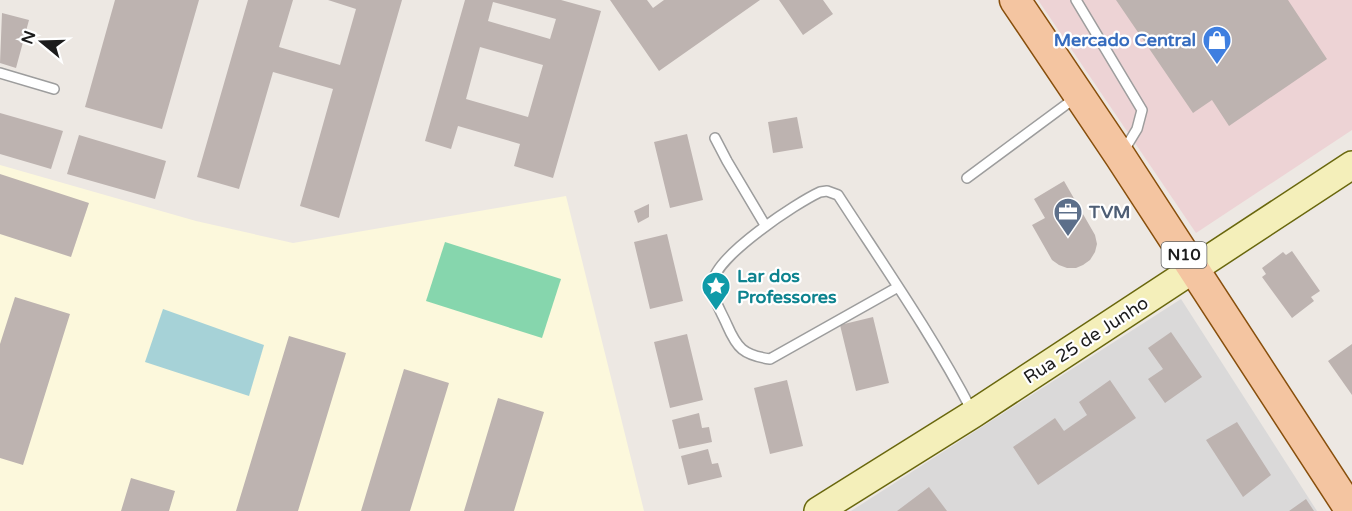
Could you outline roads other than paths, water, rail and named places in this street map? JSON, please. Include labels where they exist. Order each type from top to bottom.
[{"type":"main road","name":"N10","points":[[1015,0],[1120,156],[1351,511]]},
{"type":"street","name":"Rua 25 de Junho","points":[[818,511],[973,414],[1352,165]]},
{"type":"lane","points":[[1076,0],[1142,110],[1137,129],[1120,156]]},
{"type":"lane","points":[[0,73],[54,89]]},
{"type":"lane","points":[[967,178],[1079,95]]},
{"type":"lane","points":[[715,138],[765,225]]},
{"type":"lane","points":[[898,287],[770,359],[747,354],[735,343],[714,296],[713,282],[717,270],[765,225],[820,192],[832,192],[838,195],[898,287],[951,371],[973,414]]},
{"type":"water","points":[[163,309],[264,345],[249,396],[145,362]]},
{"type":"place","name":"Mercado Central","points":[[1217,66]]},
{"type":"place","name":"TVM","points":[[1068,238]]},
{"type":"place","name":"Lar dos Professores","points":[[716,312]]}]
